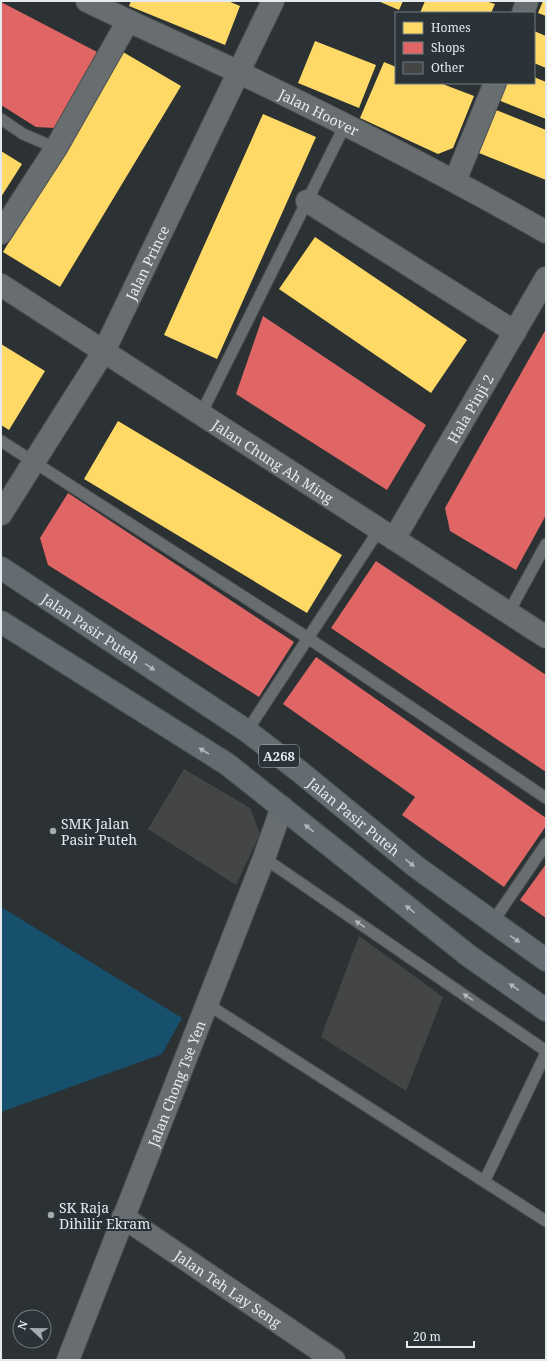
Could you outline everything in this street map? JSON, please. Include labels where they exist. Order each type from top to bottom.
[{"type":"main road","name":"Jalan Pasir Puteh","points":[[1,568],[247,731],[299,771],[415,866],[492,923],[546,960]]},
{"type":"main road","name":"A268","points":[[1,622],[226,764],[469,956],[546,1010]]},
{"type":"street","name":"Jalan Hoover","points":[[87,1],[239,72],[346,125],[456,181],[546,232]]},
{"type":"street","name":"Jalan Prince","points":[[1,514],[104,351],[273,1]]},
{"type":"street","points":[[523,12],[527,1]]},
{"type":"street","points":[[1,233],[56,148],[128,21]]},
{"type":"street","points":[[456,181],[495,84]]},
{"type":"street","points":[[307,201],[515,332]]},
{"type":"street","name":"Hala Pinji 2","points":[[387,534],[515,332],[546,278]]},
{"type":"street","name":"Jalan Chung Ah Ming","points":[[1,285],[546,637]]},
{"type":"street","name":"Jalan Chong Tse Yen","points":[[68,1360],[264,858],[282,807]]},
{"type":"street","name":"Jalan Teh Lay Seng","points":[[123,1217],[334,1360]]},
{"type":"lane","points":[[1,119],[23,134],[56,148]]},
{"type":"lane","points":[[201,414],[346,125]]},
{"type":"lane","points":[[1,440],[308,638],[546,798]]},
{"type":"lane","points":[[247,731],[308,638],[387,534]]},
{"type":"lane","points":[[509,612],[546,544]]},
{"type":"lane","points":[[492,923],[546,844]]},
{"type":"lane","points":[[264,858],[546,1052],[485,1180]]},
{"type":"lane","points":[[207,1004],[485,1180],[546,1221]]},
{"type":"shaded area","points":[[1,907],[182,1018],[162,1054],[1,1112]]},
{"type":"building: Homes","points":[[131,1],[228,1],[240,6],[225,45],[129,6]]},
{"type":"building: Homes","points":[[378,1],[403,1],[399,10]]},
{"type":"building: Homes","points":[[425,1],[485,1],[495,4],[491,12],[420,12]]},
{"type":"building: Homes","points":[[543,1],[546,1],[546,16],[538,13]]},
{"type":"building: Homes","points":[[535,31],[546,36],[546,68],[535,63]]},
{"type":"building: Homes","points":[[315,41],[376,65],[359,108],[298,83]]},
{"type":"building: Homes","points":[[123,52],[181,86],[60,287],[3,252]]},
{"type":"building: Homes","points":[[384,62],[395,67],[395,84],[443,84],[474,96],[453,148],[438,154],[360,118]]},
{"type":"building: Homes","points":[[535,77],[546,82],[546,119],[498,100],[505,84],[535,84]]},
{"type":"building: Homes","points":[[496,110],[546,130],[546,180],[479,153]]},
{"type":"building: Homes","points":[[263,114],[316,137],[217,359],[164,335]]},
{"type":"building: Homes","points":[[1,151],[22,164],[1,197]]},
{"type":"building: Homes","points":[[315,237],[467,340],[431,393],[279,289]]},
{"type":"building: Homes","points":[[1,344],[45,371],[9,430],[1,425]]},
{"type":"building: Homes","points":[[118,421],[342,555],[307,613],[84,479]]},
{"type":"building: Shops","points":[[1,2],[99,53],[55,128],[36,127],[1,105]]},
{"type":"building: Shops","points":[[263,316],[426,425],[387,490],[236,394]]},
{"type":"building: Shops","points":[[546,329],[546,515],[516,570],[450,531],[445,508]]},
{"type":"building: Shops","points":[[68,493],[294,642],[259,697],[48,565],[40,538]]},
{"type":"building: Shops","points":[[376,561],[546,675],[546,772],[331,628]]},
{"type":"building: Shops","points":[[316,657],[546,818],[546,826],[504,887],[402,815],[415,797],[283,704]]},
{"type":"building: Shops","points":[[546,864],[546,918],[520,900]]},
{"type":"building: Other","points":[[184,769],[250,808],[260,834],[236,885],[148,829]]},
{"type":"building: Other","points":[[359,936],[443,997],[406,1091],[321,1037]]},
{"type":"place","name":"SMK Jalan Pasir Puteh","points":[[53,831]]},
{"type":"place","name":"SK Raja Dihilir Ekram","points":[[51,1215]]}]
